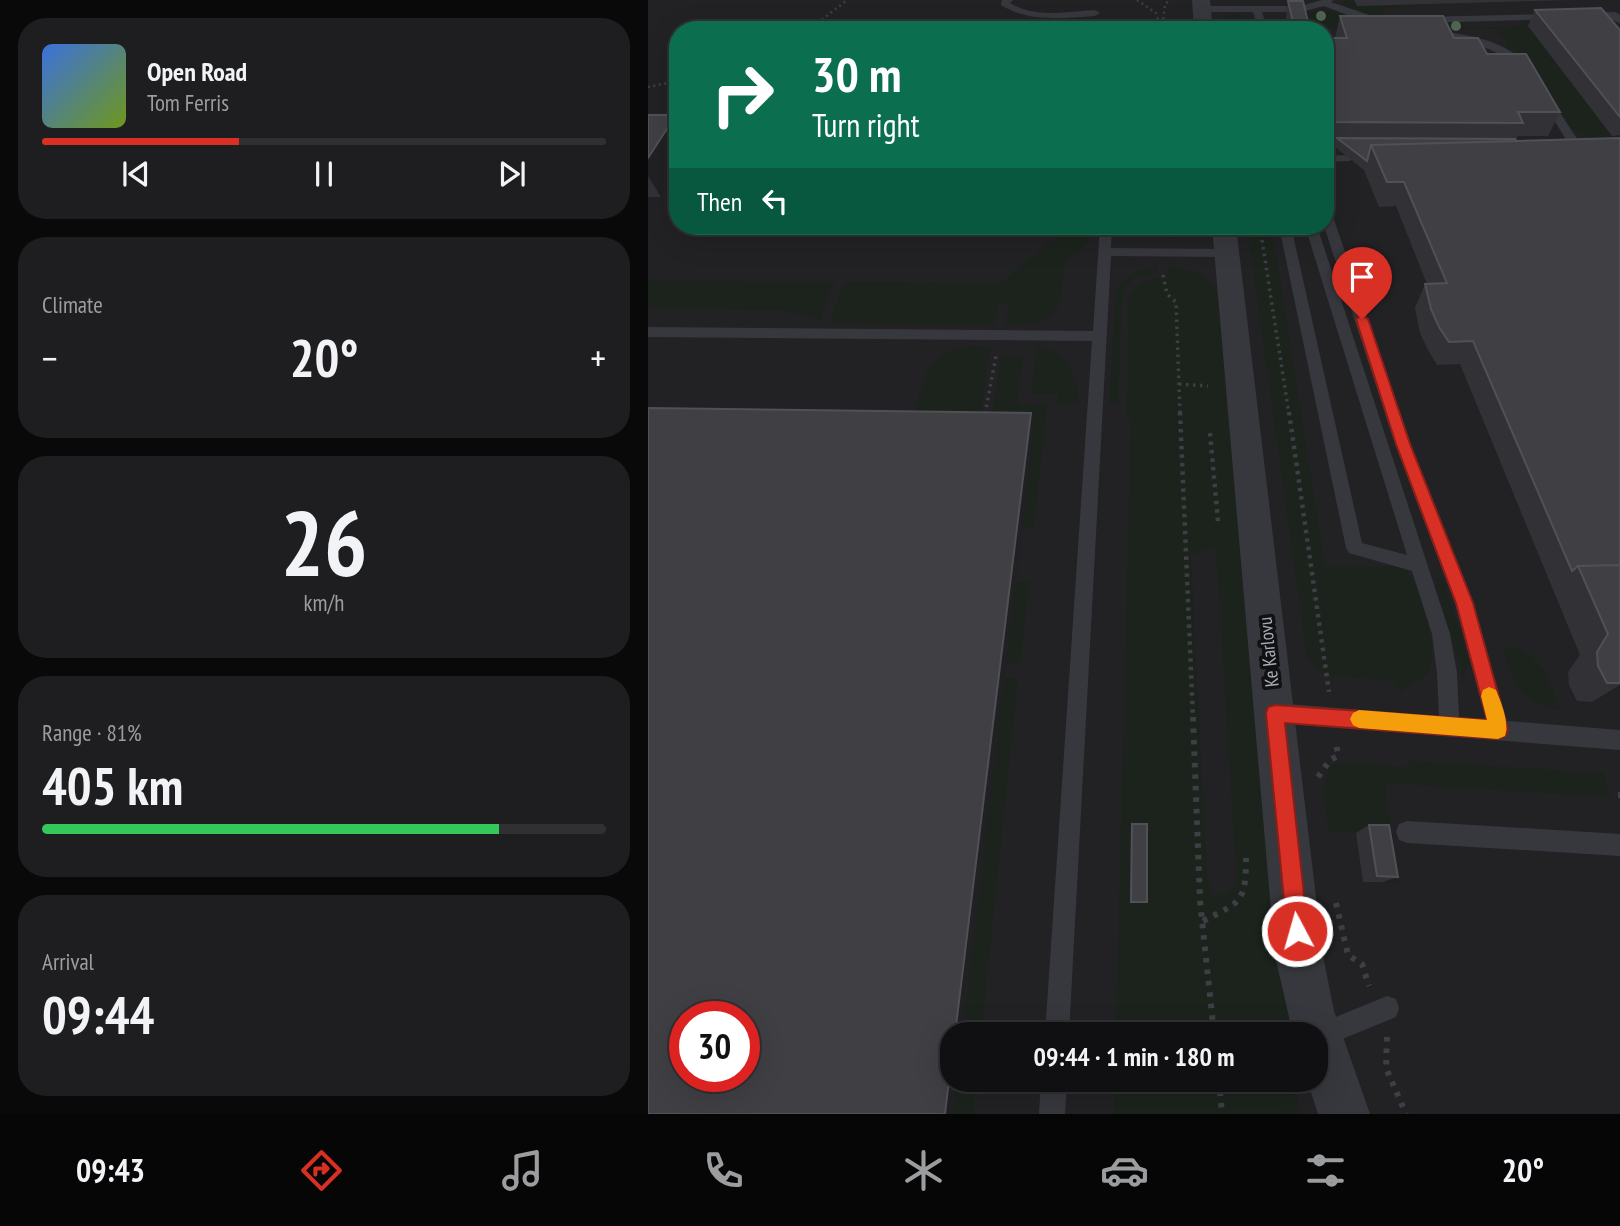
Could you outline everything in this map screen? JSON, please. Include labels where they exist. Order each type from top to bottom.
[{"type":"street","name":"Ke Karlovu","points":[[1226,240],[1299,956],[1314,1022]]},
{"type":"street","name":"Ke Karlovu","points":[[1328,1067],[1344,1114]]},
{"type":"lane","points":[[1008,0],[1004,3],[1013,10],[1047,15],[1095,13]]},
{"type":"lane","points":[[1202,5],[1301,9],[1327,2],[1371,20],[1394,20]]},
{"type":"lane","points":[[1257,9],[1260,21]]},
{"type":"lane","points":[[1575,16],[1616,15]]},
{"type":"lane","points":[[1408,20],[1561,16]]},
{"type":"lane","points":[[1445,35],[1478,38],[1525,66],[1532,77]]},
{"type":"lane","points":[[1538,88],[1579,151]]},
{"type":"lane","points":[[1565,155],[1593,151]]},
{"type":"lane","points":[[1334,159],[1349,158]]},
{"type":"lane","points":[[1058,1022],[1105,235]]},
{"type":"lane","points":[[1287,235],[1355,548],[1420,566]]},
{"type":"lane","points":[[1314,235],[1388,475],[1441,634],[1447,673],[1449,726]]},
{"type":"lane","points":[[1333,235],[1403,444],[1464,603],[1498,730]]},
{"type":"lane","points":[[1104,252],[1226,240]]},
{"type":"lane","points":[[648,332],[1099,336]]},
{"type":"lane","points":[[1275,713],[1620,740]]},
{"type":"lane","points":[[1407,832],[1620,845]]},
{"type":"lane","points":[[1328,1033],[1382,1010]]},
{"type":"lane","points":[[1052,1114],[1053,1092]]},
{"type":"path","points":[[820,21],[847,0]]},
{"type":"path","points":[[1137,0],[1156,13],[1159,21]]},
{"type":"path","points":[[1163,21],[1165,5],[1169,0]]},
{"type":"path","points":[[648,87],[669,83]]},
{"type":"path","points":[[1262,238],[1338,756],[1330,760],[1318,776],[1320,789]]},
{"type":"path","points":[[1163,275],[1167,294],[1176,302],[1203,921],[1213,1022]]},
{"type":"path","points":[[996,357],[984,420],[997,420]]},
{"type":"path","points":[[1179,384],[1208,384],[1209,398]]},
{"type":"path","points":[[1210,426],[1212,482],[1219,528]]},
{"type":"path","points":[[1203,921],[1233,906],[1246,890],[1246,858]]},
{"type":"path","points":[[1336,902],[1348,955],[1363,964],[1382,1010],[1389,1040],[1383,1051],[1386,1070],[1406,1114]]},
{"type":"path","points":[[1220,1092],[1222,1114]]},
{"type":"shaded area","points":[[648,0],[1620,0],[1620,1114],[648,1114]]},
{"type":"shaded area","points":[[1344,0],[1354,0],[1358,6],[1411,5],[1413,8],[1382,8],[1386,17],[1371,17],[1343,6]]},
{"type":"shaded area","points":[[1330,11],[1378,24],[1462,22],[1466,28],[1525,26],[1522,21],[1532,21],[1529,26],[1612,135],[1620,135],[1620,141],[1589,137],[1571,128],[1533,62],[1509,48],[1498,29],[1334,28],[1334,21],[1284,21],[1293,15]]},
{"type":"shaded area","points":[[1236,14],[1255,21],[1223,21],[1223,16]]},
{"type":"shaded area","points":[[1057,235],[1090,235],[1087,243],[1080,250],[1065,259],[1059,301],[1049,317],[1039,322],[1006,325],[1009,304],[998,303],[994,325],[830,323],[844,282],[1001,283]]},
{"type":"shaded area","points":[[1166,235],[1190,235],[1188,236],[1166,239]]},
{"type":"shaded area","points":[[1248,235],[1273,235],[1325,567],[1394,566],[1406,569],[1422,603],[1431,648],[1427,673],[1399,692],[1397,681],[1323,675],[1307,658]]},
{"type":"shaded area","points":[[1158,267],[1158,272],[1133,279],[1122,294],[1118,404],[1109,404],[1116,292],[1133,274]]},
{"type":"shaded area","points":[[1168,267],[1197,273],[1210,282],[1223,308],[1290,1022],[1116,1022],[1131,418],[1127,418],[1129,296],[1136,287],[1155,278],[1167,277]],"holes":[[[1216,545],[1237,886],[1214,898],[1207,880],[1191,555]]]},
{"type":"shaded area","points":[[648,281],[834,282],[820,321],[786,310],[648,309]]},
{"type":"shaded area","points":[[970,346],[991,347],[980,414],[915,414],[930,368],[944,355]]},
{"type":"shaded area","points":[[1037,346],[1057,353],[1070,366],[1077,384],[1079,405],[1057,405],[1058,394],[1031,394]]},
{"type":"shaded area","points":[[1001,357],[1023,357],[1017,405],[1047,405],[1034,529],[1022,529],[1034,428],[992,414]]},
{"type":"shaded area","points":[[1436,579],[1443,579],[1469,662],[1463,682],[1460,662],[1436,585]]},
{"type":"shaded area","points":[[1015,582],[1029,582],[1020,665],[1006,665]]},
{"type":"shaded area","points":[[1516,647],[1540,665],[1561,710],[1536,703],[1521,690],[1510,672],[1502,648]]},
{"type":"shaded area","points":[[1004,678],[1018,678],[982,1022],[963,1022]]},
{"type":"shaded area","points":[[1408,761],[1603,773],[1610,797],[1385,783],[1398,883],[1383,882],[1361,833],[1329,831],[1324,785],[1330,769],[1337,763],[1409,767]]},
{"type":"shaded area","points":[[956,1092],[975,1092],[973,1114],[953,1114]]},
{"type":"shaded area","points":[[1115,1092],[1297,1092],[1299,1114],[1114,1114]]},
{"type":"building","points":[[1288,1],[1303,1],[1308,21],[1293,21]]},
{"type":"building","points":[[1601,8],[1620,30],[1620,117],[1535,10]]},
{"type":"building","points":[[1340,16],[1443,16],[1454,38],[1478,38],[1487,54],[1526,54],[1560,112],[1518,112],[1523,123],[1334,122],[1334,38],[1347,38]]},
{"type":"building","points":[[648,115],[669,115],[669,126],[648,158]]},
{"type":"building","points":[[1337,138],[1517,141],[1371,145],[1367,161]]},
{"type":"building","points":[[1620,138],[1620,565],[1578,566],[1572,571],[1473,341],[1449,342],[1439,327],[1425,284],[1447,283],[1404,182],[1387,182],[1371,145]]},
{"type":"building","points":[[648,408],[1031,413],[956,1022],[940,1022],[940,1092],[948,1092],[945,1114],[648,1114]]},
{"type":"building","points":[[1620,565],[1620,683],[1607,683],[1598,666],[1597,652],[1608,634],[1578,566]]},
{"type":"building","points":[[1132,824],[1147,824],[1147,902],[1131,902]]},
{"type":"building","points":[[1369,825],[1389,825],[1398,877],[1377,876]]},
{"type":"slow traffic","points":[[1359,719],[1498,730],[1489,696]]},
{"type":"route","points":[[1297,931],[1275,713],[1498,730],[1464,603],[1403,444],[1362,319]]}]
